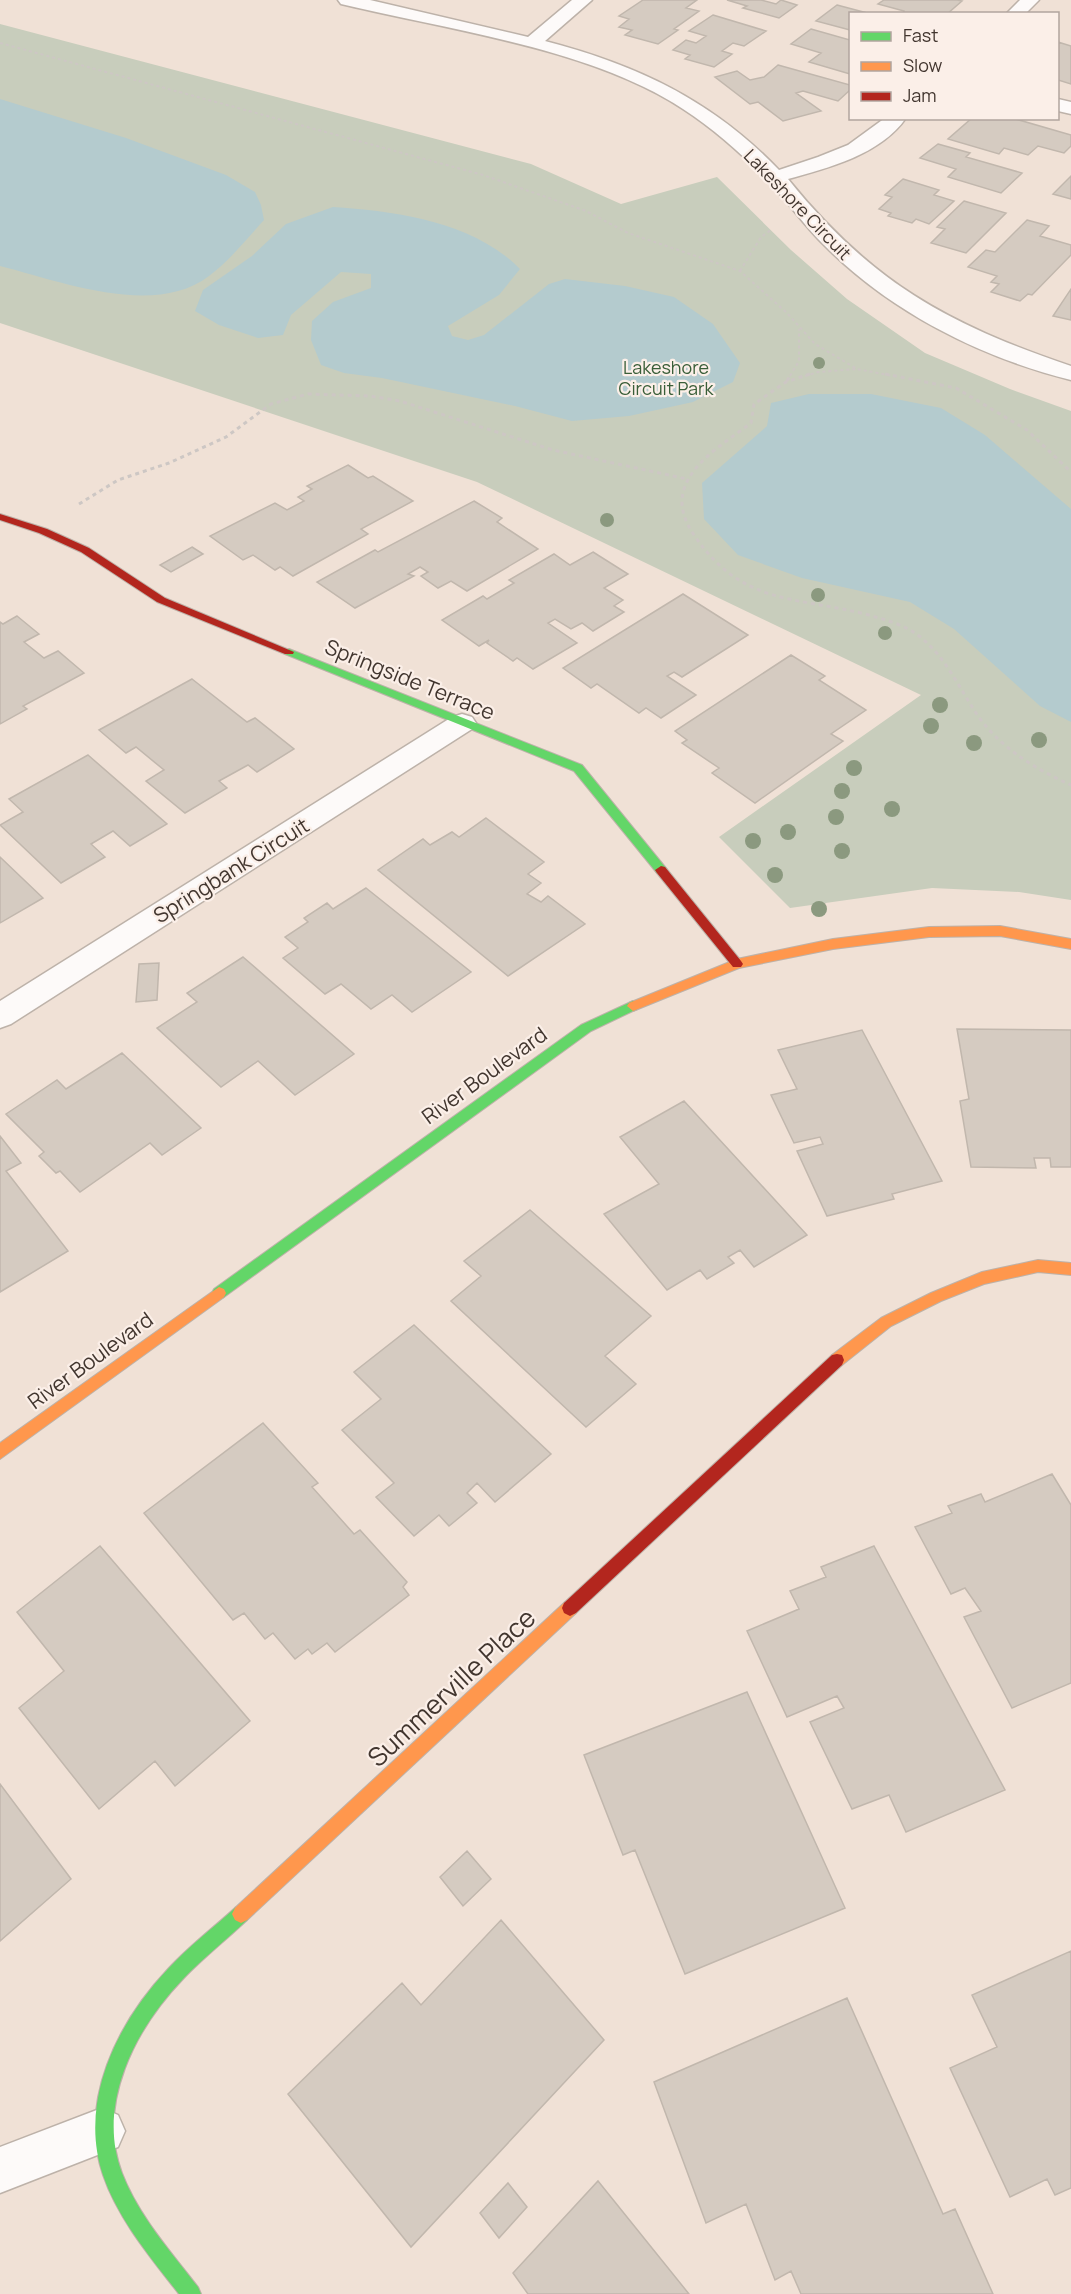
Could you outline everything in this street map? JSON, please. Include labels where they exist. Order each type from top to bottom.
[{"type":"street","name":"Lakeshore Circuit","points":[[348,0],[532,43],[640,78],[688,104],[733,139],[775,177],[801,209],[852,261],[894,294],[974,336],[1033,361],[1071,373]]},
{"type":"street","points":[[532,43],[582,0]]},
{"type":"street","points":[[1016,12],[1030,0]]},
{"type":"street","points":[[775,177],[839,158],[868,143],[895,120]]},
{"type":"street","name":"Springside Terrace","points":[[5,522],[43,532],[90,554],[161,600],[578,768],[737,964]]},
{"type":"street","name":"Springbank Circuit","points":[[0,1016],[462,723]]},
{"type":"street","name":"River Boulevard","points":[[0,1452],[586,1028],[657,995],[737,964],[833,944],[929,932],[1000,931],[1071,944]]},
{"type":"street","name":"Summerville Place","points":[[191,2294],[132,2215],[112,2176],[102,2131],[108,2081],[130,2032],[168,1982],[843,1354],[886,1322],[936,1297],[982,1278],[1038,1266],[1071,1269]]},
{"type":"street","points":[[0,2170],[102,2131]]},
{"type":"path","points":[[0,43],[483,175],[586,212],[628,232],[740,271],[786,312],[815,344],[857,369]]},
{"type":"path","points":[[740,271],[761,237],[801,209]]},
{"type":"path","points":[[786,381],[799,361],[799,327]]},
{"type":"path","points":[[1071,472],[1027,430],[956,388],[857,369],[818,372],[786,381],[754,404],[751,423],[723,445],[687,479],[682,498],[684,518],[715,566],[741,583],[772,595],[892,621],[919,636],[938,655],[997,739],[1023,758],[1071,785]]},
{"type":"path","points":[[43,532],[79,504],[118,480],[170,464],[199,451],[226,438],[271,404],[308,394],[340,393],[400,401],[553,450],[687,479]]},
{"type":"green space","name":"Lakeshore Circuit Park","points":[[0,24],[531,164],[621,204],[717,177],[791,250],[847,299],[925,353],[1010,389],[1071,411],[1071,900],[1019,892],[932,888],[790,908],[719,837],[921,695],[477,482],[0,323]]},
{"type":"water","points":[[0,99],[126,138],[226,175],[255,192],[264,220],[231,257],[209,276],[187,288],[162,294],[135,295],[106,292],[78,287],[0,266]]},
{"type":"water","points":[[333,207],[382,212],[433,222],[480,240],[501,253],[520,269],[499,295],[448,326],[452,336],[468,340],[484,335],[549,284],[565,279],[625,286],[674,297],[713,324],[740,363],[733,382],[693,402],[629,416],[572,421],[515,406],[382,378],[344,373],[321,365],[311,340],[312,321],[333,302],[371,288],[371,274],[341,272],[291,315],[283,335],[258,338],[219,325],[195,311],[203,290],[252,256],[286,224]]},
{"type":"water","points":[[809,394],[871,394],[941,408],[985,435],[1071,509],[1071,722],[1040,706],[954,629],[910,602],[802,578],[738,555],[704,519],[702,483],[767,426],[771,403]]},
{"type":"building","points":[[643,0],[697,0],[686,8],[699,11],[658,44],[625,35],[632,30],[619,27],[629,19],[619,16]]},
{"type":"building","points":[[727,0],[761,0],[776,4],[781,0],[797,5],[779,18],[743,8],[747,6]]},
{"type":"building","points":[[884,0],[962,1],[949,12],[904,12],[878,4]]},
{"type":"building","points":[[837,5],[863,12],[849,12],[849,30],[816,21]]},
{"type":"building","points":[[713,15],[766,31],[744,46],[733,43],[722,51],[732,54],[714,67],[685,59],[690,55],[673,50],[686,40],[696,43],[706,36],[689,31]]},
{"type":"building","points":[[811,29],[849,40],[849,74],[809,62],[821,53],[791,44]]},
{"type":"building","points":[[1059,42],[1071,46],[1071,84],[1059,80]]},
{"type":"building","points":[[778,65],[849,85],[849,91],[838,101],[803,91],[796,93],[821,111],[783,121],[758,102],[750,104],[715,77],[737,71],[750,80],[764,77]]},
{"type":"building","points":[[970,120],[1019,120],[1071,135],[1071,146],[1064,153],[1038,146],[1028,155],[1004,148],[999,154],[948,139]]},
{"type":"building","points":[[938,144],[970,153],[966,157],[1022,173],[1001,193],[948,177],[956,169],[920,158]]},
{"type":"building","points":[[1071,176],[1071,199],[1053,194]]},
{"type":"building","points":[[903,179],[939,190],[934,195],[954,201],[929,224],[916,219],[912,223],[888,216],[891,213],[879,209],[892,197],[885,195]]},
{"type":"building","points":[[964,201],[1006,213],[966,253],[931,243],[945,229],[937,227]]},
{"type":"building","points":[[1027,220],[1049,226],[1040,236],[1071,245],[1071,255],[1032,295],[1028,294],[1020,301],[991,292],[999,284],[991,282],[997,276],[968,267],[986,250],[995,252]]},
{"type":"building","points":[[1071,289],[1071,320],[1053,316]]},
{"type":"building","points":[[348,465],[368,478],[373,476],[413,501],[361,529],[368,534],[293,576],[280,567],[275,570],[253,555],[243,560],[210,536],[275,503],[287,510],[304,501],[298,497],[312,489],[307,486]]},
{"type":"building","points":[[474,501],[502,518],[497,522],[538,549],[467,591],[451,581],[438,588],[421,576],[428,572],[420,567],[408,574],[414,576],[355,608],[317,582],[375,550],[378,552]]},
{"type":"building","points":[[192,547],[203,554],[171,572],[160,565]]},
{"type":"building","points":[[593,552],[628,574],[604,588],[623,600],[614,606],[624,612],[593,631],[582,623],[571,629],[555,619],[548,623],[577,643],[533,669],[517,658],[513,661],[487,643],[489,640],[479,646],[442,620],[483,596],[487,599],[514,583],[509,580],[554,554],[570,565]]},
{"type":"building","points":[[683,594],[748,635],[682,677],[674,672],[667,676],[696,695],[661,718],[646,708],[639,713],[597,684],[591,688],[563,668]]},
{"type":"building","points":[[17,616],[39,634],[24,642],[44,658],[58,651],[84,673],[23,706],[27,709],[0,724],[0,622],[3,624]]},
{"type":"building","points":[[791,655],[825,676],[819,680],[866,710],[831,734],[843,741],[755,803],[712,773],[719,768],[682,743],[687,740],[675,731]]},
{"type":"building","points":[[192,679],[247,722],[255,718],[294,749],[257,772],[248,765],[219,781],[227,788],[185,813],[146,781],[164,770],[136,747],[126,753],[99,730]]},
{"type":"building","points":[[88,755],[167,824],[130,846],[113,831],[91,844],[105,857],[61,883],[0,825],[23,812],[9,799]]},
{"type":"building","points":[[486,818],[544,862],[528,874],[541,883],[527,894],[541,902],[548,896],[585,924],[508,976],[378,870],[423,839],[430,845],[452,832],[459,837]]},
{"type":"building","points":[[0,857],[43,898],[0,923]]},
{"type":"building","points":[[366,888],[471,972],[412,1012],[392,995],[371,1009],[341,984],[325,994],[283,958],[298,948],[285,937],[308,922],[304,918],[327,903],[333,909]]},
{"type":"building","points":[[243,957],[354,1054],[295,1095],[258,1061],[221,1087],[157,1028],[197,1002],[187,993]]},
{"type":"building","points":[[159,963],[157,1000],[136,1002],[139,964]]},
{"type":"building","points":[[957,1029],[1071,1030],[1071,1167],[1051,1167],[1050,1158],[1034,1158],[1036,1168],[971,1167],[960,1101],[969,1099]]},
{"type":"building","points":[[862,1030],[942,1181],[892,1194],[894,1199],[827,1216],[797,1151],[823,1144],[820,1137],[794,1143],[771,1095],[797,1089],[778,1050]]},
{"type":"building","points":[[122,1053],[201,1128],[162,1155],[150,1143],[80,1192],[60,1171],[56,1173],[39,1156],[44,1152],[6,1114],[57,1080],[66,1089]]},
{"type":"building","points":[[684,1101],[807,1235],[754,1267],[740,1250],[728,1257],[734,1263],[707,1279],[700,1270],[667,1290],[604,1214],[659,1184],[620,1137]]},
{"type":"building","points":[[0,1136],[21,1163],[6,1171],[68,1251],[0,1292]]},
{"type":"building","points":[[530,1210],[651,1316],[605,1356],[636,1384],[586,1427],[451,1301],[481,1276],[464,1261]]},
{"type":"building","points":[[414,1325],[551,1454],[495,1502],[477,1483],[467,1493],[477,1503],[449,1526],[439,1515],[414,1536],[376,1497],[394,1483],[342,1430],[381,1399],[354,1372]]},
{"type":"building","points":[[263,1423],[318,1483],[312,1487],[354,1534],[360,1530],[407,1582],[403,1587],[409,1595],[335,1652],[327,1643],[312,1654],[308,1649],[295,1659],[273,1633],[265,1639],[244,1613],[233,1620],[144,1513]]},
{"type":"building","points":[[1052,1474],[1071,1505],[1071,1683],[1012,1708],[964,1617],[981,1611],[965,1588],[951,1594],[915,1527],[952,1513],[948,1506],[981,1494],[985,1502]]},
{"type":"building","points":[[100,1546],[250,1721],[175,1786],[155,1761],[99,1809],[19,1708],[64,1671],[17,1612]]},
{"type":"building","points":[[874,1546],[1005,1790],[906,1832],[889,1795],[852,1809],[810,1722],[844,1708],[837,1696],[787,1717],[747,1631],[799,1609],[790,1591],[826,1577],[821,1567]]},
{"type":"building","points":[[747,1692],[845,1908],[685,1974],[635,1850],[623,1855],[584,1755]]},
{"type":"building","points":[[0,1784],[71,1879],[0,1941]]},
{"type":"building","points":[[467,1851],[491,1879],[463,1906],[440,1877]]},
{"type":"building","points":[[501,1920],[604,2040],[411,2247],[288,2094],[402,1983],[421,2005]]},
{"type":"building","points":[[1071,1951],[1071,2188],[1055,2195],[1047,2179],[1010,2197],[950,2068],[997,2047],[972,1995]]},
{"type":"building","points":[[847,1998],[943,2214],[955,2209],[993,2294],[801,2294],[791,2271],[775,2280],[746,2204],[706,2223],[654,2082]]},
{"type":"building","points":[[598,2181],[689,2294],[528,2294],[513,2273]]},
{"type":"building","points":[[508,2183],[527,2207],[499,2238],[480,2213]]},
{"type":"traffic: fast","points":[[289,652],[578,768],[661,870]]},
{"type":"traffic: fast","points":[[219,1293],[586,1028],[633,1006]]},
{"type":"traffic: fast","points":[[191,2294],[138,2222],[113,2176],[106,2150],[104,2124],[106,2098],[113,2073],[124,2049],[151,2003],[184,1965],[241,1914]]},
{"type":"traffic: slow","points":[[633,1006],[737,964],[833,944],[929,932],[1000,931],[1071,944]]},
{"type":"traffic: slow","points":[[837,1360],[886,1322],[936,1297],[982,1278],[1038,1266],[1071,1269]]},
{"type":"traffic: slow","points":[[0,1452],[219,1293]]},
{"type":"traffic: slow","points":[[241,1914],[570,1608]]},
{"type":"traffic: jam","points":[[0,517],[43,531],[85,550],[161,600],[289,652]]},
{"type":"traffic: jam","points":[[661,870],[737,964]]},
{"type":"traffic: jam","points":[[570,1608],[837,1360]]}]
